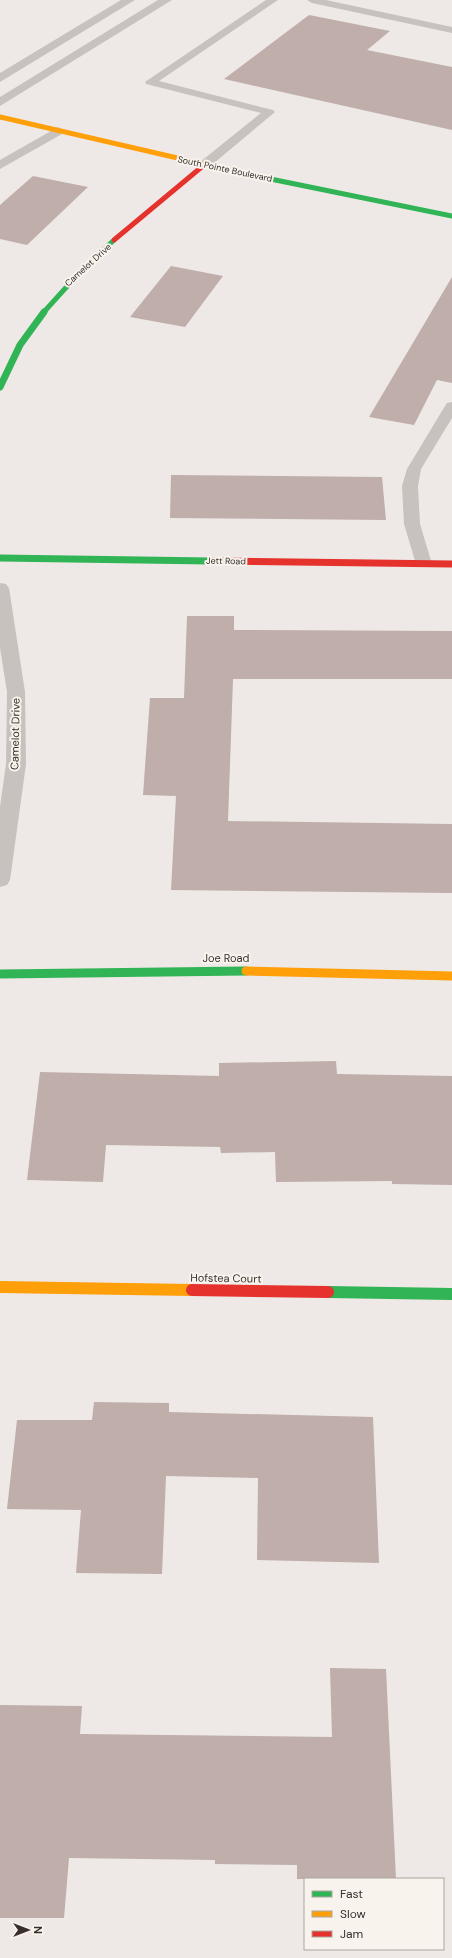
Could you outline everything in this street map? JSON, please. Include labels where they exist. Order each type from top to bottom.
[{"type":"street","points":[[0,78],[129,0]]},
{"type":"street","points":[[0,102],[166,0]]},
{"type":"street","name":"South Pointe Boulevard","points":[[0,117],[204,165],[452,216]]},
{"type":"street","points":[[0,165],[58,131]]},
{"type":"street","name":"Camelot Drive","points":[[0,387],[11,361],[35,322],[66,285],[204,165]]},
{"type":"street","name":"Jett Road","points":[[0,558],[452,564]]},
{"type":"street","name":"Camelot Drive","points":[[0,588],[16,692],[16,764],[0,880]]},
{"type":"street","name":"Joe Road","points":[[0,974],[176,970],[355,971],[452,976]]},
{"type":"street","name":"Hofstea Court","points":[[0,1287],[452,1294]]},
{"type":"lane","points":[[204,165],[270,112],[150,82],[273,0]]},
{"type":"lane","points":[[312,0],[452,30]]},
{"type":"lane","points":[[424,564],[412,524],[410,486],[414,469],[452,406]]},
{"type":"building","points":[[309,15],[390,31],[367,50],[452,67],[452,130],[224,79]]},
{"type":"building","points":[[33,176],[88,187],[27,245],[0,239],[0,205]]},
{"type":"building","points":[[171,266],[223,276],[185,327],[130,317]]},
{"type":"building","points":[[452,277],[452,383],[437,380],[414,425],[369,417]]},
{"type":"building","points":[[171,475],[382,477],[386,520],[170,518]]},
{"type":"building","points":[[187,616],[234,616],[234,630],[452,631],[452,679],[233,679],[228,821],[452,824],[452,893],[171,890],[176,796],[143,795],[150,698],[184,698]]},
{"type":"building","points":[[336,1061],[337,1074],[452,1076],[452,1185],[392,1184],[392,1181],[276,1182],[275,1152],[221,1153],[220,1147],[106,1145],[103,1182],[27,1180],[40,1072],[219,1076],[219,1063]]},
{"type":"building","points":[[94,1402],[169,1403],[169,1412],[373,1417],[379,1563],[257,1560],[258,1478],[166,1476],[162,1574],[76,1573],[81,1510],[7,1509],[17,1420],[92,1420]]},
{"type":"building","points":[[330,1668],[386,1669],[396,1878],[297,1879],[297,1865],[215,1864],[215,1860],[69,1858],[64,1918],[0,1918],[0,1705],[82,1706],[80,1734],[332,1737]]},
{"type":"traffic: fast","points":[[251,175],[452,216]]},
{"type":"traffic: fast","points":[[0,387],[20,345],[47,307],[63,289],[114,240]]},
{"type":"traffic: fast","points":[[0,558],[211,561]]},
{"type":"traffic: fast","points":[[0,974],[246,971]]},
{"type":"traffic: fast","points":[[328,1292],[452,1294]]},
{"type":"traffic: slow","points":[[0,117],[251,175]]},
{"type":"traffic: slow","points":[[246,971],[452,976]]},
{"type":"traffic: slow","points":[[0,1287],[192,1290]]},
{"type":"traffic: jam","points":[[114,240],[204,165]]},
{"type":"traffic: jam","points":[[211,561],[452,564]]},
{"type":"traffic: jam","points":[[192,1290],[328,1292]]}]
